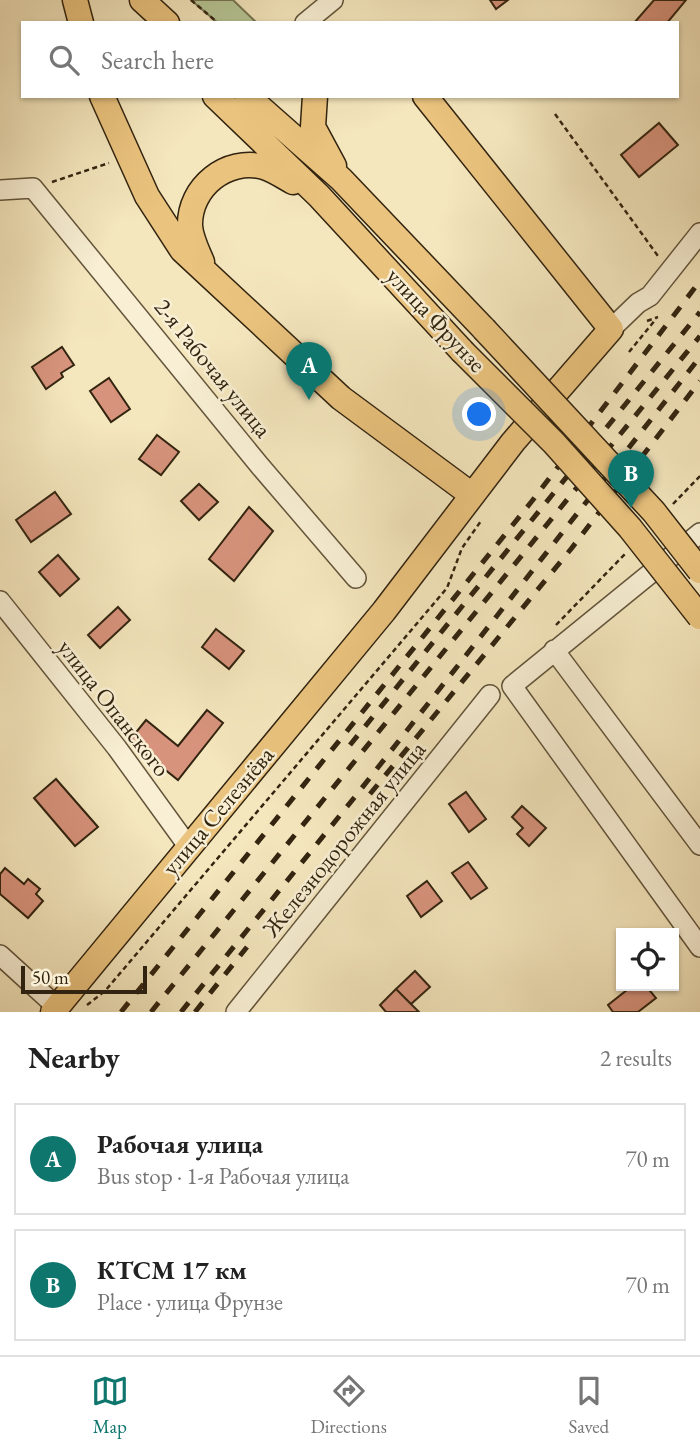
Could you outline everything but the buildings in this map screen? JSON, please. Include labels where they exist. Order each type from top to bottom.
[{"type":"main road","points":[[75,0],[80,21]]},
{"type":"main road","points":[[123,0],[142,21]]},
{"type":"main road","points":[[142,0],[165,21]]},
{"type":"main road","points":[[103,98],[147,196],[182,250],[341,398],[478,506]]},
{"type":"main road","name":"улица Фрунзе","points":[[217,98],[319,196],[463,351],[554,443],[630,528],[700,617]]},
{"type":"main road","name":"улица Фрунзе","points":[[249,98],[341,179],[484,329],[654,512],[700,571]]},
{"type":"main road","points":[[315,98],[313,127],[341,179]]},
{"type":"main road","points":[[427,98],[611,329]]},
{"type":"main road","points":[[207,272],[192,237],[191,212],[200,190],[218,174],[240,166],[264,167],[319,196]]},
{"type":"main road","name":"улица Селезнёва","points":[[55,1010],[384,611],[478,506],[513,442],[611,329]]},
{"type":"street","points":[[307,21],[333,0]]},
{"type":"street","points":[[0,190],[33,188]]},
{"type":"street","name":"2-я Рабочая улица","points":[[33,188],[260,466],[356,578]]},
{"type":"street","points":[[611,329],[638,303],[650,296],[700,233]]},
{"type":"street","points":[[700,533],[512,686],[700,947]]},
{"type":"street","name":"улица Опанского","points":[[0,601],[117,748],[188,846]]},
{"type":"street","points":[[554,650],[700,845]]},
{"type":"street","name":"Железнодорожная улица","points":[[236,1012],[490,695]]},
{"type":"street","points":[[0,955],[55,1010]]},
{"type":"path","points":[[191,0],[216,21]]},
{"type":"path","points":[[555,114],[671,272]]},
{"type":"path","points":[[33,188],[119,159]]},
{"type":"path","points":[[636,324],[657,317]]},
{"type":"path","points":[[629,352],[651,326]]},
{"type":"path","points":[[670,508],[700,476]]},
{"type":"path","points":[[84,1007],[105,991],[447,588],[478,506]]},
{"type":"path","points":[[554,627],[632,547]]},
{"type":"green space","points":[[191,0],[233,0],[255,21],[216,21]]},
{"type":"railway","points":[[121,1012],[532,501],[700,281]]},
{"type":"railway","points":[[350,745],[700,312]]},
{"type":"railway","points":[[151,1012],[700,336]]},
{"type":"railway","points":[[181,1012],[354,798],[700,357]]},
{"type":"railway","points":[[370,794],[571,549],[700,381]]},
{"type":"railway","points":[[195,1012],[247,947]]},
{"type":"place","name":"Рабочая улица","points":[[309,400]]},
{"type":"place","name":"КТСМ 17 км","points":[[631,508]]}]
